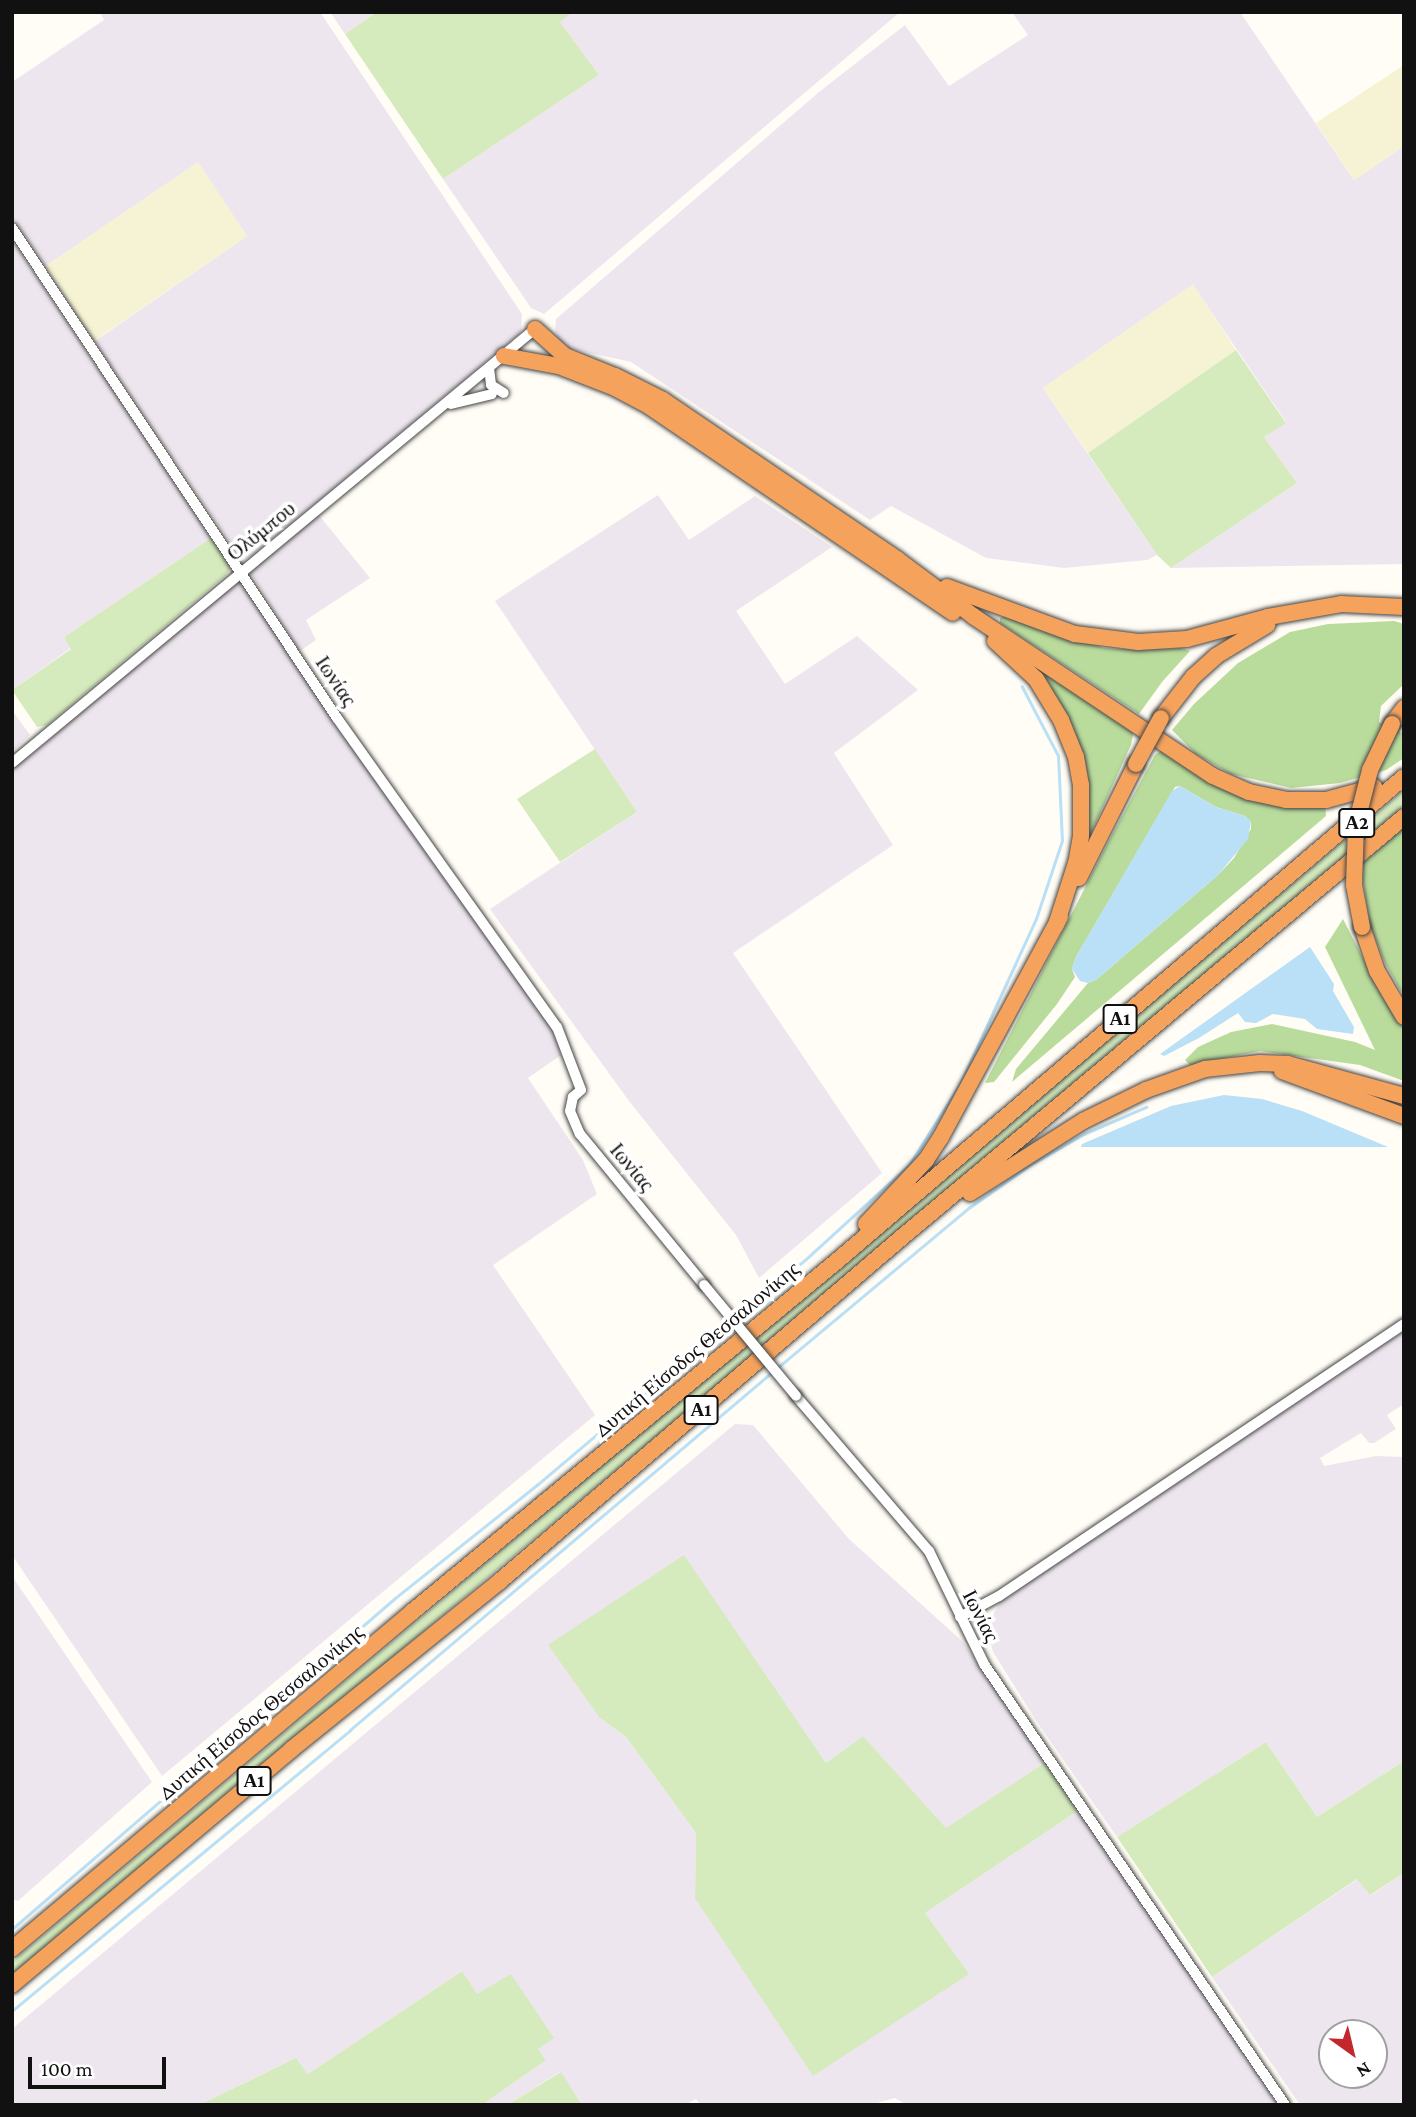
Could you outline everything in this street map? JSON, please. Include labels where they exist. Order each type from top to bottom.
[{"type":"highway","points":[[535,329],[540,347],[559,366]]},
{"type":"highway","points":[[535,329],[565,356],[615,376],[663,400],[898,561],[973,616],[1230,785],[1268,797],[1326,800],[1372,788],[1404,771]]},
{"type":"highway","points":[[504,356],[559,366],[615,388],[650,407],[897,577],[983,632],[1036,680],[1070,740],[1081,785],[1081,836],[1076,863],[1056,925]]},
{"type":"highway","points":[[898,561],[960,594],[1096,638],[1156,642],[1187,639],[1268,617],[1341,604],[1404,607]]},
{"type":"highway","points":[[837,1261],[856,1234],[926,1160],[942,1137],[1056,925],[1161,718],[1193,677],[1216,656],[1250,633],[1292,614]]},
{"type":"highway","name":"Α2","points":[[1404,708],[1392,724],[1370,770],[1356,825],[1354,885],[1362,927],[1377,971],[1404,1017]]},
{"type":"highway","name":"Δυτική Είσοδος Θεσσαλονίκης","points":[[12,1949],[433,1594],[837,1261],[1404,777]]},
{"type":"highway","name":"Α1","points":[[12,1985],[292,1749],[500,1581],[901,1238],[1404,817]]},
{"type":"highway","points":[[901,1238],[1024,1156],[1083,1121],[1146,1090],[1205,1069],[1260,1063],[1315,1070],[1404,1096]]},
{"type":"highway","points":[[1260,1063],[1404,1116]]},
{"type":"street","name":"Ιωνίας","points":[[12,228],[337,718],[557,1027],[582,1090],[573,1097],[570,1111],[580,1134],[929,1551],[984,1664],[1285,2105]]},
{"type":"street","name":"Ολύμπου","points":[[12,763],[535,329]]},
{"type":"street","points":[[442,408],[470,397],[498,394],[491,385],[489,368]]},
{"type":"street","points":[[960,1617],[999,1596],[1404,1324]]},
{"type":"shaded area","points":[[100,12],[320,12],[522,314],[521,331],[515,337],[252,556],[245,558],[237,553],[95,341],[247,236],[197,163],[46,266],[12,216],[12,82],[104,20]]},
{"type":"shaded area","points":[[330,12],[377,12],[345,34]]},
{"type":"shaded area","points":[[573,12],[900,12],[544,314],[531,308],[443,179],[599,75],[559,21]]},
{"type":"shaded area","points":[[1012,12],[1240,12],[1354,180],[1404,146],[1404,564],[1171,568],[1297,483],[1264,437],[1286,422],[1193,285],[1043,388],[1157,555],[1147,560],[1064,568],[986,558],[891,506],[870,520],[631,362],[563,347],[555,332],[556,319],[819,92],[905,25],[949,86],[1028,35]]},
{"type":"shaded area","points":[[1404,65],[1404,146],[1354,180],[1316,123]]},
{"type":"shaded area","points":[[198,162],[247,236],[94,341],[46,266]]},
{"type":"shaded area","points":[[12,240],[211,538],[64,637],[71,648],[12,690]]},
{"type":"shaded area","points":[[1193,284],[1236,350],[1088,453],[1043,388]]},
{"type":"shaded area","points":[[658,495],[689,540],[755,496],[832,547],[736,611],[785,684],[857,636],[918,690],[834,753],[893,845],[733,953],[882,1173],[759,1278],[736,1235],[629,1101],[490,909],[637,812],[495,601]]},
{"type":"shaded area","points":[[318,514],[370,578],[306,620],[316,640],[300,651],[250,572]]},
{"type":"shaded area","points":[[240,581],[554,1030],[561,1055],[528,1078],[583,1160],[597,1194],[493,1265],[595,1415],[162,1776],[12,1555],[12,767],[234,582]]},
{"type":"shaded area","points":[[12,710],[30,735],[12,752]]},
{"type":"shaded area","points":[[1404,1331],[1404,1404],[1387,1415],[1396,1429],[1374,1443],[1369,1443],[1361,1433],[1320,1458],[1324,1466],[1376,1456],[1404,1457],[1404,1761],[1317,1817],[1266,1742],[1117,1837],[1037,1722],[993,1652],[989,1637],[992,1617],[1000,1602]]},
{"type":"shaded area","points":[[735,1424],[753,1425],[849,1539],[962,1641],[1046,1762],[946,1829],[863,1736],[826,1763],[683,1555],[600,1718],[626,1737],[696,1833],[695,1898],[968,1974],[925,1913],[1079,1810],[1278,2105],[907,2105],[895,2098],[869,2105],[701,2105],[696,2099],[685,2105],[582,2105],[560,2072],[507,2105],[482,2105],[546,2060],[538,2049],[477,1995],[462,1971],[308,2074],[296,2058],[199,2105],[14,2105],[12,2029]]},
{"type":"shaded area","points":[[12,1576],[152,1782],[18,1901],[12,1899]]},
{"type":"shaded area","points":[[1404,1873],[1404,2105],[1300,2105],[1212,1977],[1358,1879],[1371,1895]]},
{"type":"green space","points":[[377,12],[573,12],[560,22],[599,75],[443,179],[345,34]]},
{"type":"green space","points":[[1236,350],[1286,423],[1264,437],[1297,483],[1171,568],[1157,555],[1088,453]]},
{"type":"green space","points":[[211,538],[228,560],[230,569],[226,575],[47,725],[37,727],[12,690],[71,649],[64,637]]},
{"type":"green space","points":[[1005,616],[1104,648],[1181,648],[1190,651],[1162,682],[1139,714],[1000,623],[1000,618]]},
{"type":"green space","points":[[1394,621],[1404,624],[1404,684],[1381,706],[1379,722],[1402,733],[1404,730],[1404,758],[1386,770],[1340,783],[1291,788],[1231,774],[1196,754],[1172,730],[1194,704],[1238,663],[1290,632],[1328,624]]},
{"type":"green space","points":[[1046,672],[1131,727],[1133,734],[1131,745],[1090,835],[1087,835],[1073,730],[1045,678]]},
{"type":"green space","points":[[595,749],[637,812],[560,862],[517,799]]},
{"type":"green space","points":[[1162,750],[1225,789],[1325,805],[1326,816],[1012,1082],[1016,1069],[1088,983],[1097,979],[1218,875],[1234,858],[1251,829],[1251,822],[1245,816],[1216,807],[1180,786],[1175,787],[1076,957],[1072,969],[1075,977],[1057,1004],[994,1082],[985,1083],[1112,835],[1155,755]]},
{"type":"green space","points":[[1404,790],[1404,810],[12,1976],[12,1962]]},
{"type":"green space","points":[[1404,827],[1404,997],[1384,961],[1370,925],[1362,864]]},
{"type":"green space","points":[[1343,919],[1385,1001],[1404,1027],[1404,1081],[1360,1065],[1260,1051],[1190,1065],[1185,1060],[1198,1047],[1231,1032],[1272,1024],[1355,1042],[1375,1050],[1325,947]]},
{"type":"green space","points":[[684,1555],[826,1763],[863,1736],[946,1828],[1046,1762],[1079,1810],[925,1913],[969,1974],[813,2076],[695,1898],[696,1833],[626,1737],[600,1718],[548,1645]]},
{"type":"green space","points":[[1266,1742],[1317,1817],[1404,1761],[1404,1873],[1370,1895],[1357,1879],[1212,1977],[1117,1837]]},
{"type":"green space","points":[[462,1971],[477,1994],[511,1974],[554,2038],[538,2049],[546,2060],[482,2105],[199,2105],[296,2058],[308,2074]]},
{"type":"green space","points":[[561,2072],[582,2105],[507,2105]]},
{"type":"water","points":[[1180,786],[1216,807],[1245,816],[1251,821],[1248,839],[1218,875],[1097,979],[1088,983],[1080,981],[1072,969],[1076,957],[1172,791]]},
{"type":"water","points":[[1310,947],[1334,984],[1333,991],[1354,1027],[1353,1034],[1317,1029],[1305,1019],[1273,1014],[1256,1023],[1245,1022],[1238,1013],[1199,1038],[1164,1056],[1160,1054]]},
{"type":"water","points":[[1224,1095],[1262,1099],[1302,1111],[1388,1147],[1081,1147],[1082,1144],[1171,1106]]},
{"type":"waterway","points":[[736,1317],[805,1260],[909,1165],[960,1084],[1036,919],[1062,841],[1058,756],[1022,687]]},
{"type":"waterway","points":[[776,1369],[970,1207],[1030,1165],[1084,1134],[1146,1107]]},
{"type":"waterway","points":[[12,1929],[394,1599],[537,1485],[731,1321]]},
{"type":"waterway","points":[[12,2011],[350,1730],[771,1373]]}]
